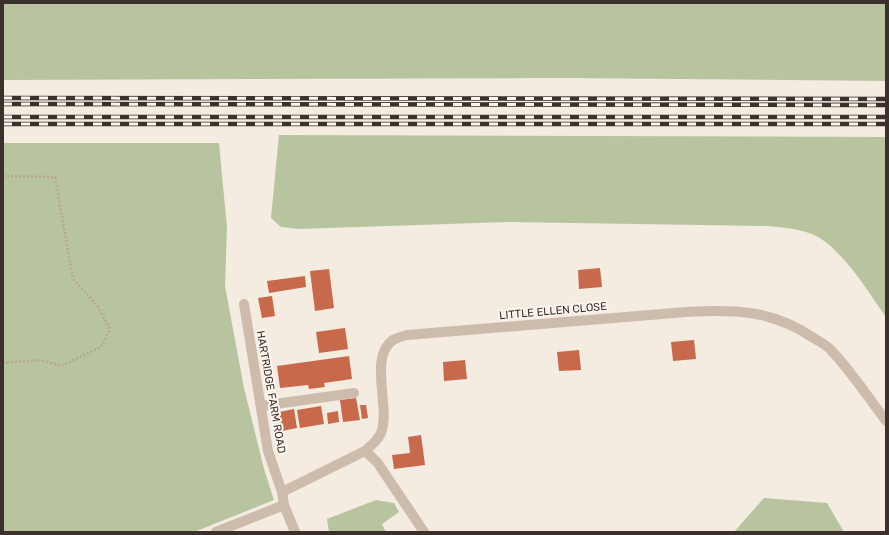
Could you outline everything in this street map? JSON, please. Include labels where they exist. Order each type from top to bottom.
[{"type":"street","name":"HARTRIDGE FARM ROAD","points":[[244,304],[268,451],[282,492],[284,505],[295,532]]},
{"type":"street","name":"LITTLE ELLEN CLOSE","points":[[282,492],[365,452],[381,433],[385,414],[380,363],[385,350],[392,341],[407,335],[700,311],[745,311],[783,321],[803,331],[828,348],[842,362],[886,422]]},
{"type":"street","points":[[261,406],[354,393]]},
{"type":"street","points":[[365,452],[377,462],[424,532]]},
{"type":"street","points":[[216,532],[284,505]]},
{"type":"path","points":[[3,176],[55,178],[73,279],[97,305],[110,329],[101,347],[61,366],[41,360],[3,363]]},
{"type":"green space","points":[[3,3],[886,3],[886,81],[563,78],[3,80]]},
{"type":"green space","points":[[279,135],[886,137],[886,317],[853,271],[823,240],[812,234],[785,228],[767,226],[508,222],[298,229],[281,227],[271,218]]},
{"type":"green space","points":[[3,143],[219,143],[227,228],[225,286],[244,388],[264,469],[274,500],[194,532],[3,532]]},
{"type":"green space","points":[[764,498],[827,503],[844,532],[734,532]]},
{"type":"green space","points":[[376,500],[394,503],[399,512],[382,524],[386,532],[329,532],[327,519]]},
{"type":"building","points":[[600,268],[602,287],[579,289],[578,270]]},
{"type":"building","points":[[329,269],[334,308],[315,311],[310,271]]},
{"type":"building","points":[[305,276],[306,287],[269,293],[267,281]]},
{"type":"building","points":[[272,296],[275,316],[262,318],[258,298]]},
{"type":"building","points":[[345,328],[348,349],[319,353],[316,332]]},
{"type":"building","points":[[694,340],[696,359],[673,361],[671,342]]},
{"type":"building","points":[[579,350],[581,370],[559,371],[557,352]]},
{"type":"building","points":[[349,356],[352,379],[324,383],[325,387],[309,389],[308,385],[280,388],[277,366]]},
{"type":"building","points":[[465,360],[467,379],[444,381],[443,362]]},
{"type":"building","points":[[356,398],[360,420],[343,422],[340,400]]},
{"type":"building","points":[[360,405],[366,405],[368,418],[362,419]]},
{"type":"building","points":[[321,406],[324,424],[300,428],[297,410]]},
{"type":"building","points":[[294,409],[297,428],[282,431],[279,412]]},
{"type":"building","points":[[338,411],[339,422],[328,424],[327,413]]},
{"type":"building","points":[[421,435],[425,465],[394,469],[392,455],[410,453],[408,437]]},
{"type":"railway","points":[[3,98],[886,99]]},
{"type":"railway","points":[[3,104],[886,105]]},
{"type":"railway","points":[[3,117],[886,117]]},
{"type":"railway","points":[[3,124],[886,124]]}]
